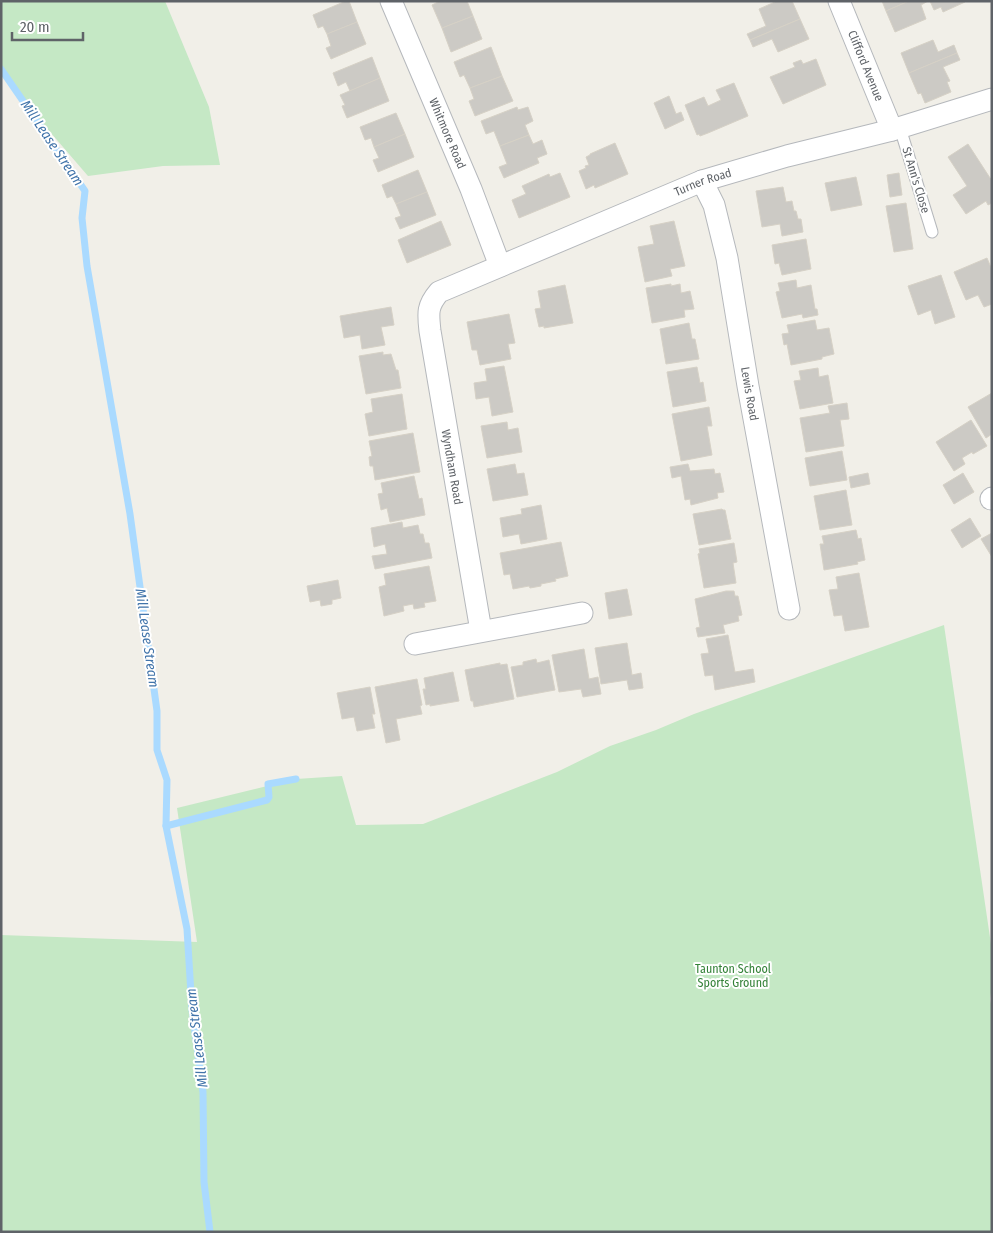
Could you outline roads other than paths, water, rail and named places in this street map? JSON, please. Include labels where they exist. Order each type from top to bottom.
[{"type":"street","name":"Whitmore Road","points":[[391,1],[471,190],[500,266]]},
{"type":"street","name":"Clifford Avenue","points":[[839,1],[896,129]]},
{"type":"street","name":"Turner Road","points":[[430,302],[439,292],[702,181],[787,156],[896,129],[992,100]]},
{"type":"street","name":"Lewis Road","points":[[702,181],[714,205],[727,258],[748,386],[789,609]]},
{"type":"street","name":"Wyndham Road","points":[[430,302],[428,316],[435,368],[480,632]]},
{"type":"street","points":[[415,644],[582,613]]},
{"type":"lane","name":"St Ann's Close","points":[[896,129],[932,232]]},
{"type":"waterway","name":"Mill Lease Stream","points":[[1,69],[85,191],[82,218],[87,266],[130,514],[157,711],[157,750],[167,780],[166,826],[187,929],[192,1010],[203,1092],[204,1182],[210,1232]]},
{"type":"waterway","points":[[166,826],[267,800],[269,797],[268,784],[296,779]]},
{"type":"park label","name":"Taunton School Sports Ground","points":[[733,976]]}]
